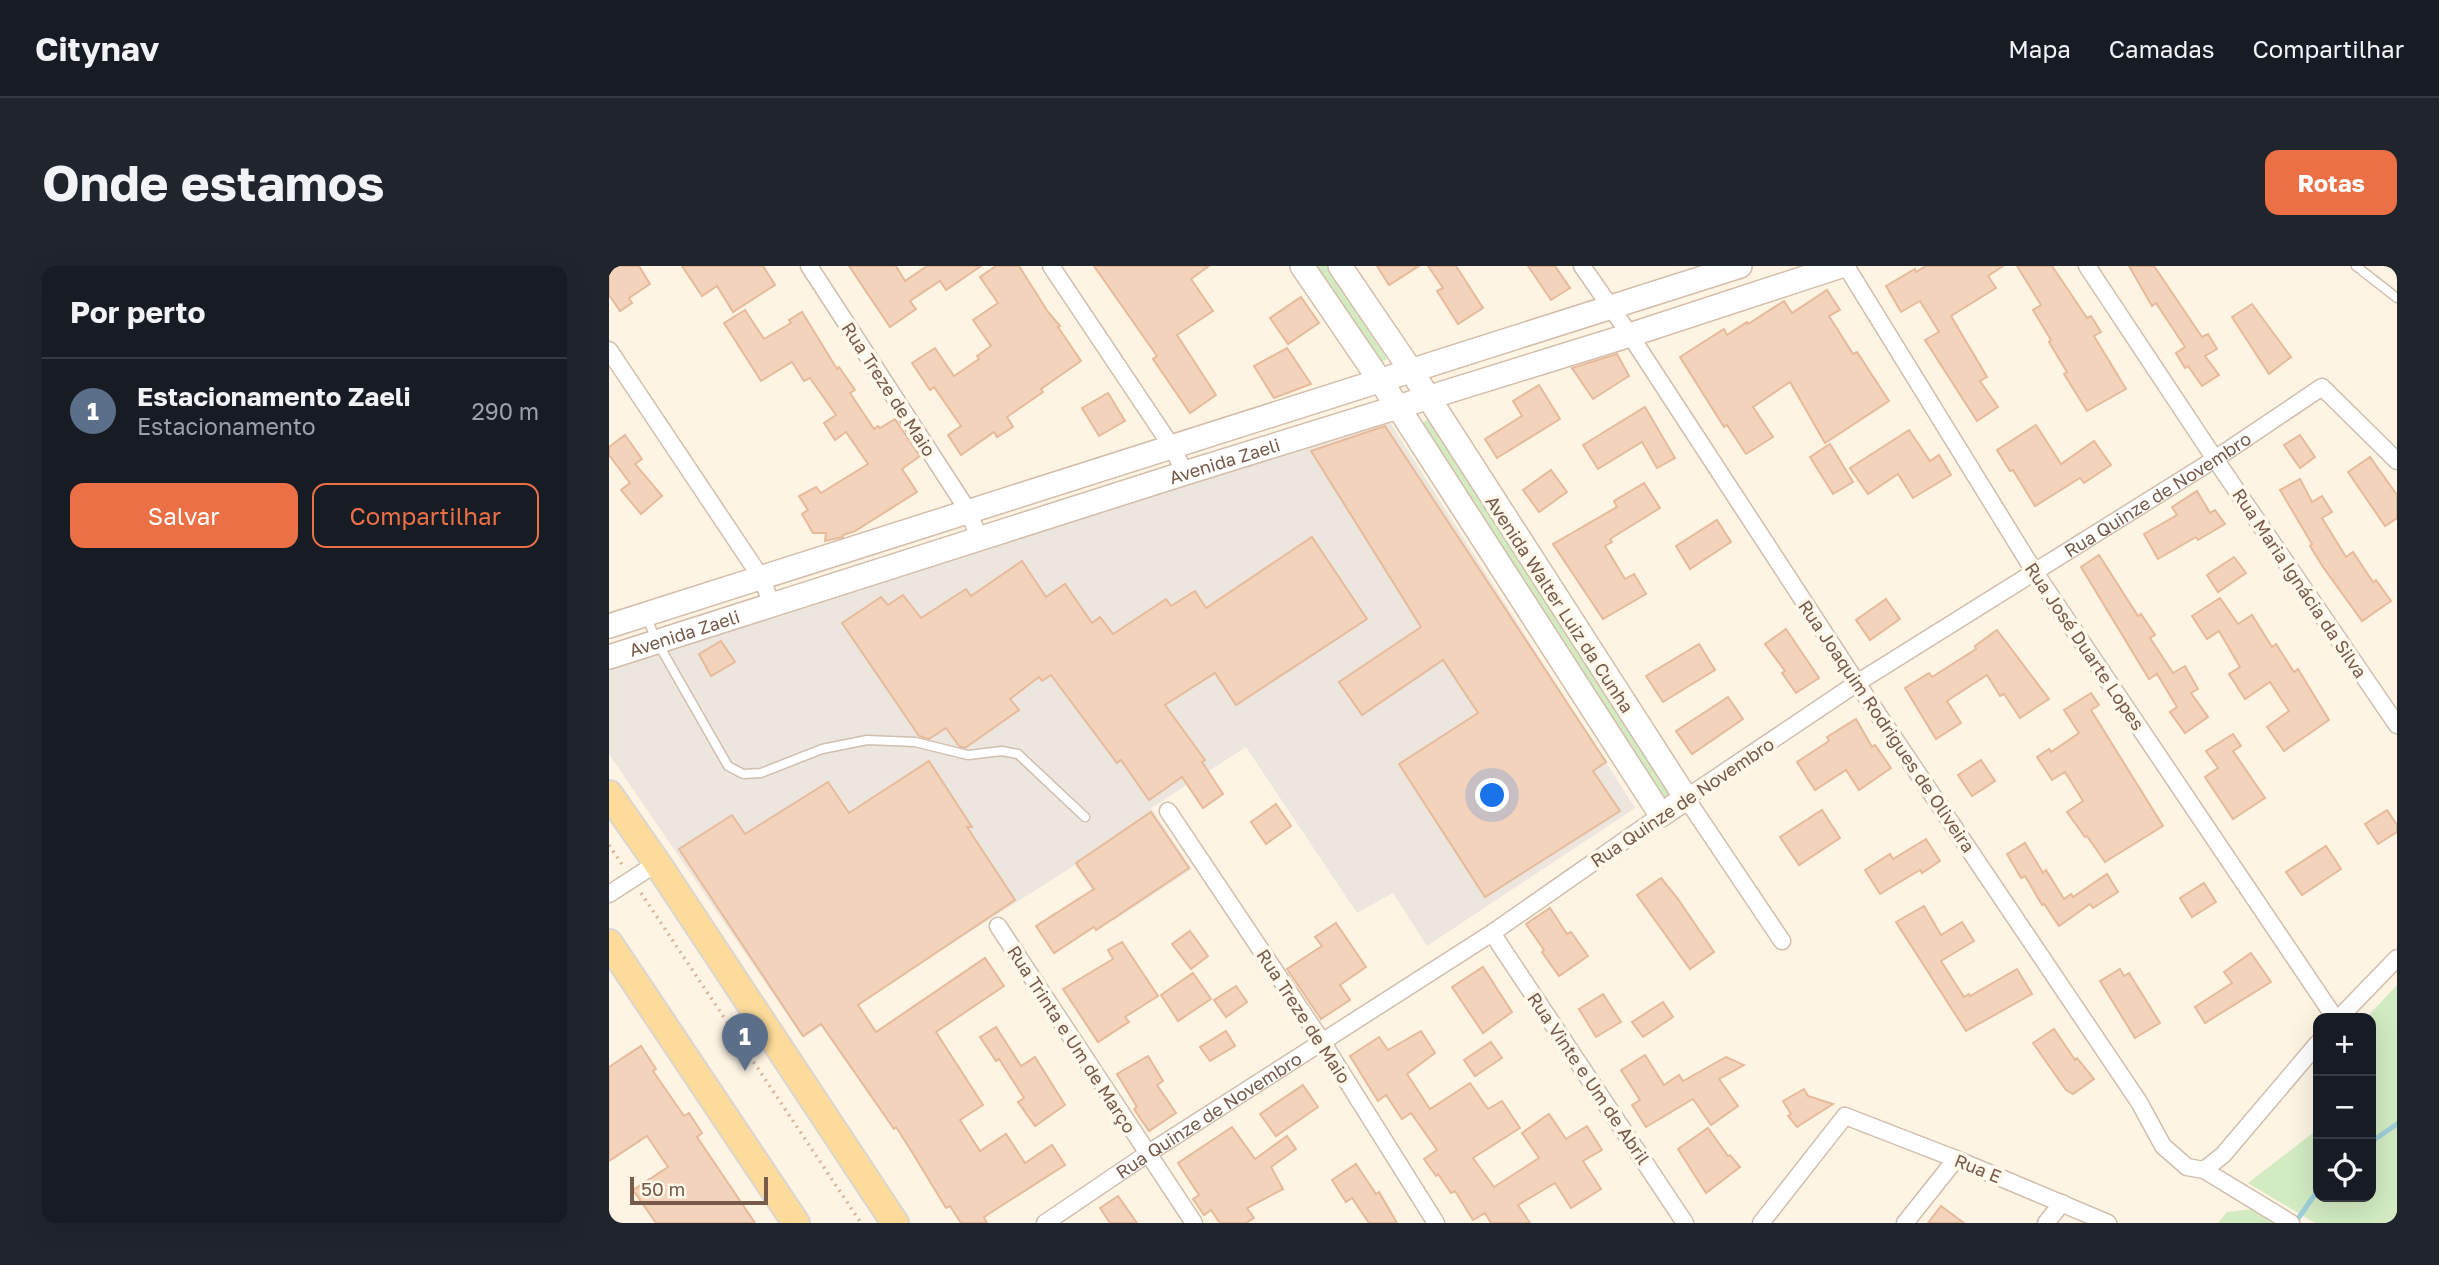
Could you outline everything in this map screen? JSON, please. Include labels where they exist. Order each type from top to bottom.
[{"type":"main road","points":[[609,794],[895,1223]]},
{"type":"main road","points":[[609,943],[796,1223]]},
{"type":"street","name":"Rua Treze de Maio","points":[[809,266],[969,512],[979,539]]},
{"type":"street","points":[[1051,266],[1172,447],[1185,473]]},
{"type":"street","name":"Avenida Walter Luiz da Cunha","points":[[1302,266],[1381,381],[1661,815]]},
{"type":"street","name":"Avenida Walter Luiz da Cunha","points":[[1341,266],[1686,798],[1782,941]]},
{"type":"street","name":"Rua Joaquim Rodrigues de Oliveira","points":[[1582,266],[1857,683],[2139,1102],[2163,1146],[2187,1167],[2204,1170],[2285,1220]]},
{"type":"street","name":"Avenida Zaeli","points":[[609,626],[1741,266]]},
{"type":"street","name":"Avenida Zaeli","points":[[609,657],[1841,266]]},
{"type":"street","name":"Rua José Duarte Lopes","points":[[1846,266],[2034,571],[2334,1013]]},
{"type":"street","name":"Rua Maria Ignácia da Silva","points":[[2087,266],[2397,725]]},
{"type":"street","points":[[609,350],[762,579],[772,605]]},
{"type":"street","name":"Rua Quinze de Novembro","points":[[1045,1223],[1147,1154],[1492,933],[1857,683],[2215,459],[2322,387],[2397,461]]},
{"type":"street","name":"Rua Treze de Maio","points":[[1168,811],[1323,1043],[1436,1223]]},
{"type":"street","points":[[609,894],[657,863]]},
{"type":"street","name":"Rua Trinta e Um de Março","points":[[998,926],[1194,1223]]},
{"type":"street","name":"Rua Vinte e Um de Abril","points":[[1492,933],[1685,1223]]},
{"type":"street","points":[[2342,1013],[2397,958]]},
{"type":"street","points":[[2204,1170],[2223,1155],[2313,1049]]},
{"type":"street","name":"Rua E","points":[[1761,1223],[1845,1116],[2108,1223]]},
{"type":"street","points":[[1905,1223],[1956,1159]]},
{"type":"street","points":[[2046,1223],[2062,1203]]},
{"type":"lane","points":[[2356,266],[2397,298]]},
{"type":"lane","points":[[646,615],[656,640],[728,766],[743,774],[761,773],[822,749],[867,740],[915,742],[968,755],[1002,751],[1018,754],[1085,817]]},
{"type":"path","points":[[609,845],[861,1223]]},
{"type":"shaded area","points":[[1386,416],[1635,808],[1427,946],[1393,893],[1357,913],[1246,747],[1151,808],[1192,869],[1113,921],[1075,865],[803,1038],[609,754],[609,670]]},
{"type":"green space","points":[[1315,266],[1326,266],[1387,359],[1378,365]]},
{"type":"green space","points":[[1430,418],[1671,793],[1663,800],[1420,424]]},
{"type":"green space","points":[[2397,985],[2397,1223],[2315,1223],[2248,1183],[2313,1133],[2313,1202],[2376,1202],[2376,1013],[2371,1013]]},
{"type":"green space","points":[[2254,1209],[2272,1223],[2218,1223],[2227,1212]]},
{"type":"building","points":[[609,266],[639,266],[650,284],[629,298],[632,303],[620,311],[609,295]]},
{"type":"building","points":[[682,266],[763,266],[775,285],[733,312],[717,286],[702,296]]},
{"type":"building","points":[[849,266],[896,266],[905,281],[927,266],[981,266],[946,290],[940,281],[910,301],[916,309],[890,327]]},
{"type":"building","points":[[996,266],[1019,266],[1081,361],[1007,417],[1013,427],[997,437],[994,432],[961,455],[948,435],[961,426],[934,387],[930,390],[912,363],[935,348],[954,376],[979,359],[977,356],[991,346],[973,320],[998,303],[980,277]]},
{"type":"building","points":[[1094,266],[1209,266],[1191,279],[1213,311],[1177,335],[1216,395],[1190,413],[1153,359],[1157,356]]},
{"type":"building","points":[[1377,266],[1419,266],[1389,285]]},
{"type":"building","points":[[1428,266],[1456,266],[1483,308],[1458,324],[1437,291],[1443,288]]},
{"type":"building","points":[[1528,266],[1555,266],[1570,288],[1551,300]]},
{"type":"building","points":[[1926,266],[2003,266],[1988,276],[1996,288],[1951,316],[1987,377],[1980,381],[1998,407],[1977,421],[1925,340],[1939,332],[1920,301],[1901,312],[1886,286],[1915,269],[1916,272]]},
{"type":"building","points":[[2017,266],[2052,266],[2087,318],[2091,316],[2101,332],[2094,336],[2126,389],[2087,411],[2064,374],[2067,372],[2033,310],[2041,305]]},
{"type":"building","points":[[2129,266],[2154,266],[2202,337],[2208,334],[2217,349],[2205,356],[2219,375],[2202,386],[2188,366],[2185,368],[2176,353],[2185,347],[2156,303],[2152,306]]},
{"type":"building","points":[[1827,290],[1840,310],[1829,316],[1853,354],[1857,352],[1889,401],[1825,443],[1790,382],[1753,407],[1773,437],[1746,454],[1727,425],[1724,427],[1680,357],[1724,329],[1727,335],[1784,301],[1792,313]]},
{"type":"building","points":[[1301,297],[1319,323],[1288,344],[1270,318]]},
{"type":"building","points":[[2252,304],[2291,357],[2269,374],[2232,317]]},
{"type":"building","points":[[745,310],[764,339],[791,323],[789,320],[802,312],[837,369],[839,367],[855,390],[850,393],[874,429],[895,419],[920,456],[902,469],[917,492],[843,537],[825,541],[826,533],[813,533],[802,514],[808,510],[799,496],[816,487],[821,493],[868,464],[846,432],[835,440],[824,423],[836,415],[810,378],[804,381],[792,362],[761,381],[724,323]]},
{"type":"building","points":[[1287,348],[1311,384],[1274,398],[1254,366]]},
{"type":"building","points":[[1617,354],[1629,376],[1593,399],[1572,368]]},
{"type":"building","points":[[1539,385],[1560,419],[1497,458],[1485,439],[1522,416],[1513,401]]},
{"type":"building","points":[[1108,393],[1125,421],[1099,436],[1082,408]]},
{"type":"building","points":[[1645,407],[1675,458],[1657,468],[1642,442],[1598,469],[1583,445]]},
{"type":"building","points":[[2036,425],[2061,464],[2094,441],[2111,465],[2084,483],[2080,478],[2035,506],[1997,450]]},
{"type":"building","points":[[1385,426],[1606,762],[1593,771],[1620,811],[1485,897],[1399,764],[1478,713],[1443,660],[1362,715],[1339,682],[1421,627],[1311,451]]},
{"type":"building","points":[[1909,430],[1930,461],[1939,455],[1951,475],[1913,498],[1898,474],[1868,494],[1850,468]]},
{"type":"building","points":[[625,435],[642,459],[635,464],[662,496],[641,514],[621,490],[630,483],[609,455],[609,447]]},
{"type":"building","points":[[2300,435],[2315,457],[2300,468],[2284,445]]},
{"type":"building","points":[[1830,444],[1853,482],[1833,494],[1810,457]]},
{"type":"building","points":[[2370,457],[2397,495],[2397,518],[2385,526],[2348,472]]},
{"type":"building","points":[[1551,470],[1567,492],[1539,512],[1523,490]]},
{"type":"building","points":[[2300,479],[2312,502],[2322,496],[2332,512],[2322,518],[2346,557],[2353,552],[2373,582],[2376,580],[2391,601],[2362,621],[2323,567],[2280,490]]},
{"type":"building","points":[[1644,483],[1660,508],[1610,539],[1612,542],[1605,546],[1625,579],[1634,574],[1646,594],[1603,619],[1553,544],[1617,507],[1614,501]]},
{"type":"building","points":[[2197,491],[2210,513],[2215,510],[2225,524],[2158,559],[2144,534],[2177,515],[2172,507]]},
{"type":"building","points":[[1717,520],[1731,542],[1690,569],[1676,546]]},
{"type":"building","points":[[1312,537],[1367,619],[1236,705],[1215,673],[1165,705],[1205,760],[1202,762],[1223,794],[1203,808],[1182,777],[1149,800],[1121,760],[1117,763],[1051,675],[1042,681],[1039,677],[1010,699],[1019,710],[965,748],[959,746],[946,728],[929,739],[919,736],[842,623],[881,597],[888,605],[903,595],[921,618],[966,589],[971,596],[1022,561],[1046,597],[1065,584],[1092,623],[1100,617],[1113,634],[1166,599],[1171,606],[1195,591],[1206,608]]},
{"type":"building","points":[[2099,555],[2138,616],[2141,614],[2155,635],[2150,638],[2173,673],[2185,666],[2198,689],[2191,693],[2208,717],[2185,733],[2170,712],[2177,707],[2157,674],[2149,679],[2081,567]]},
{"type":"building","points":[[2234,557],[2246,573],[2218,592],[2207,575]]},
{"type":"building","points":[[2220,598],[2238,624],[2252,615],[2272,647],[2276,644],[2294,672],[2298,669],[2329,720],[2284,751],[2267,727],[2289,711],[2270,682],[2245,699],[2229,674],[2240,667],[2219,631],[2207,639],[2192,616]]},
{"type":"building","points":[[1886,599],[1900,619],[1870,640],[1856,620]]},
{"type":"building","points":[[1786,629],[1819,678],[1796,693],[1782,673],[1785,671],[1765,644]]},
{"type":"building","points":[[1997,630],[2049,699],[2020,718],[2004,694],[2000,696],[1987,675],[1947,701],[1961,723],[1936,739],[1905,688],[1929,673],[1932,677],[1976,649],[1975,646]]},
{"type":"building","points":[[721,641],[735,662],[711,676],[699,654]]},
{"type":"building","points":[[1699,644],[1715,670],[1663,702],[1646,676]]},
{"type":"building","points":[[2091,693],[2099,705],[2091,710],[2163,826],[2105,862],[2067,812],[2083,801],[2065,772],[2052,780],[2037,757],[2049,749],[2051,752],[2079,733],[2064,710]]},
{"type":"building","points":[[1728,697],[1743,719],[1692,754],[1676,731]]},
{"type":"building","points":[[1856,719],[1872,747],[1875,745],[1891,768],[1859,790],[1846,770],[1815,790],[1797,762],[1829,741],[1827,737]]},
{"type":"building","points":[[2233,734],[2241,746],[2233,751],[2265,798],[2233,819],[2205,777],[2218,768],[2206,751]]},
{"type":"building","points":[[1981,760],[1995,781],[1972,796],[1958,775]]},
{"type":"building","points":[[929,761],[972,827],[967,827],[1015,900],[858,1005],[876,1032],[985,958],[1004,986],[936,1032],[983,1105],[960,1120],[980,1151],[1006,1134],[1025,1163],[1052,1145],[1065,1165],[984,1217],[987,1223],[961,1223],[950,1206],[946,1208],[896,1127],[894,1129],[821,1024],[803,1036],[679,849],[732,815],[745,834],[828,782],[849,813]]},
{"type":"building","points":[[1276,804],[1291,826],[1266,844],[1251,822]]},
{"type":"building","points":[[1822,810],[1840,838],[1799,865],[1780,837]]},
{"type":"building","points":[[2387,810],[2397,825],[2397,832],[2378,844],[2365,824]]},
{"type":"building","points":[[1151,812],[1189,868],[1096,930],[1094,927],[1054,953],[1036,926],[1094,889],[1076,863]]},
{"type":"building","points":[[1926,839],[1940,861],[1880,894],[1865,870],[1890,854],[1893,859]]},
{"type":"building","points":[[2025,843],[2043,873],[2046,870],[2064,899],[2071,894],[2073,897],[2107,874],[2118,892],[2093,908],[2090,904],[2059,926],[2044,904],[2042,905],[2025,876],[2021,878],[2007,854]]},
{"type":"building","points":[[2326,846],[2341,869],[2302,895],[2286,872]]},
{"type":"building","points":[[1661,878],[1714,952],[1690,969],[1637,895]]},
{"type":"building","points":[[2204,883],[2216,902],[2192,917],[2180,898]]},
{"type":"building","points":[[1924,906],[1941,935],[1962,922],[1974,941],[1941,961],[1964,997],[2017,969],[2032,994],[1966,1031],[1896,922]]},
{"type":"building","points":[[1550,908],[1567,934],[1571,932],[1588,956],[1559,976],[1526,924]]},
{"type":"building","points":[[1336,923],[1366,967],[1340,985],[1350,1000],[1321,1019],[1287,969],[1322,946],[1315,937]]},
{"type":"building","points":[[1190,931],[1208,956],[1191,969],[1172,944]]},
{"type":"building","points":[[1122,942],[1158,996],[1125,1017],[1129,1022],[1098,1042],[1063,989],[1113,959],[1108,950]]},
{"type":"building","points":[[2251,953],[2271,982],[2205,1023],[2195,1007],[2232,983],[2224,972]]},
{"type":"building","points":[[1483,967],[1512,1012],[1483,1033],[1452,987]]},
{"type":"building","points":[[2120,969],[2124,976],[2129,973],[2160,1023],[2135,1038],[2100,981]]},
{"type":"building","points":[[1193,973],[1211,999],[1178,1021],[1161,995]]},
{"type":"building","points":[[1236,986],[1247,1002],[1226,1017],[1214,1000]]},
{"type":"building","points":[[1603,994],[1621,1022],[1596,1037],[1579,1009]]},
{"type":"building","points":[[1663,1002],[1673,1017],[1643,1037],[1632,1022]]},
{"type":"building","points":[[996,1027],[1021,1066],[1035,1057],[1065,1105],[1035,1126],[1018,1102],[1024,1098],[999,1059],[996,1061],[980,1037]]},
{"type":"building","points":[[2054,1029],[2075,1060],[2077,1058],[2094,1079],[2073,1094],[2066,1090],[2033,1043]]},
{"type":"building","points":[[1226,1031],[1235,1046],[1210,1061],[1200,1047]]},
{"type":"building","points":[[1421,1031],[1435,1053],[1407,1074],[1430,1109],[1470,1083],[1488,1109],[1502,1101],[1520,1128],[1473,1158],[1494,1187],[1539,1158],[1522,1133],[1549,1114],[1566,1139],[1587,1126],[1602,1150],[1583,1161],[1601,1189],[1571,1208],[1555,1183],[1518,1205],[1530,1223],[1491,1223],[1485,1213],[1473,1220],[1455,1191],[1451,1193],[1424,1159],[1437,1150],[1411,1113],[1402,1119],[1386,1095],[1378,1101],[1350,1056],[1379,1037],[1388,1050]]},
{"type":"building","points":[[1491,1042],[1502,1058],[1475,1076],[1464,1060]]},
{"type":"building","points":[[641,1046],[656,1069],[653,1071],[684,1116],[689,1113],[702,1133],[697,1137],[755,1223],[656,1223],[633,1190],[668,1167],[647,1136],[609,1161],[609,1067]]},
{"type":"building","points":[[1645,1055],[1664,1085],[1679,1075],[1683,1081],[1726,1057],[1744,1065],[1719,1079],[1738,1106],[1711,1125],[1693,1099],[1646,1127],[1632,1105],[1640,1100],[1621,1070]]},
{"type":"building","points":[[1148,1056],[1163,1081],[1157,1085],[1176,1113],[1149,1131],[1134,1109],[1137,1107],[1117,1074]]},
{"type":"building","points":[[1303,1085],[1318,1107],[1276,1136],[1260,1114]]},
{"type":"building","points":[[1804,1089],[1808,1096],[1833,1104],[1797,1127],[1788,1116],[1791,1114],[1783,1101]]},
{"type":"building","points":[[1232,1127],[1255,1159],[1287,1136],[1296,1149],[1271,1167],[1283,1189],[1247,1208],[1254,1218],[1246,1223],[1220,1223],[1211,1210],[1204,1215],[1193,1199],[1199,1195],[1178,1163]]},
{"type":"building","points":[[1708,1128],[1728,1156],[1740,1167],[1706,1193],[1678,1149]]},
{"type":"building","points":[[1356,1164],[1376,1194],[1379,1192],[1397,1223],[1369,1223],[1352,1198],[1346,1202],[1332,1180]]},
{"type":"building","points":[[1118,1196],[1137,1223],[1110,1223],[1100,1208]]},
{"type":"building","points":[[1941,1206],[1964,1223],[1928,1223]]},
{"type":"waterway","points":[[2375,1139],[2397,1124]]},
{"type":"waterway","points":[[2295,1223],[2313,1197]]},
{"type":"place","name":"Estacionamento Zaeli","points":[[745,1071]]}]
